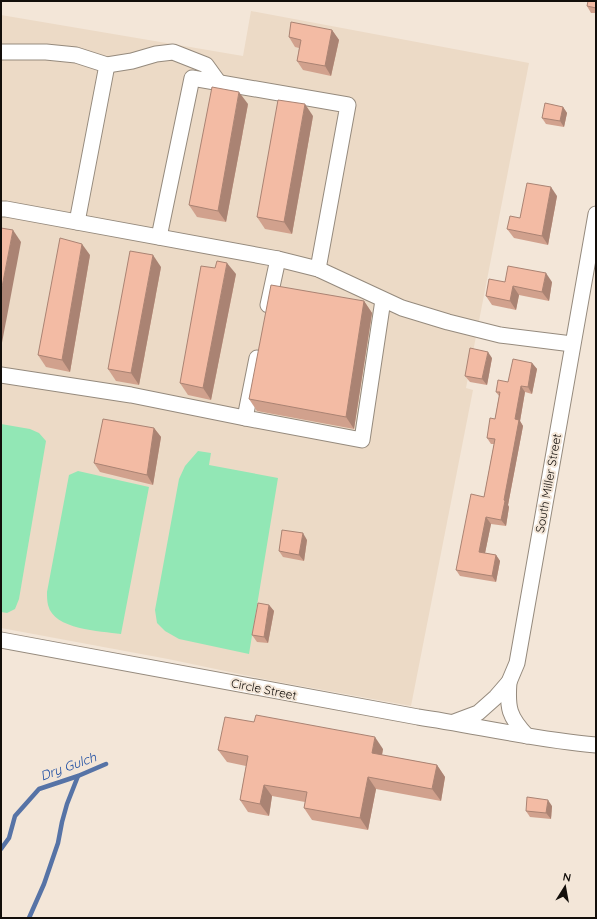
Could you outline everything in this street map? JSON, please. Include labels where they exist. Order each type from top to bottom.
[{"type":"street","points":[[1,52],[46,52],[76,55],[107,65],[132,61],[156,54],[173,52],[206,65],[219,83]]},
{"type":"street","points":[[77,222],[107,65]]},
{"type":"street","points":[[159,238],[192,78],[348,105],[318,269]]},
{"type":"street","points":[[1,209],[278,259],[318,269],[402,308],[448,322],[500,335],[572,344]]},
{"type":"street","name":"South Miller Street","points":[[454,722],[478,713],[496,697],[509,682],[517,663],[596,214]]},
{"type":"street","points":[[265,320],[278,259]]},
{"type":"street","points":[[1,375],[131,395],[362,440],[384,300]]},
{"type":"street","points":[[245,418],[260,342]]},
{"type":"street","name":"Circle Street","points":[[1,640],[418,717],[454,722],[562,742],[596,745]]},
{"type":"street","points":[[509,682],[508,697],[510,711],[516,724],[527,736]]},
{"type":"shaded area","points":[[251,11],[529,63],[466,388],[473,390],[411,706],[1,628],[1,15],[243,56]]},
{"type":"green space","points":[[1,424],[30,429],[39,433],[46,441],[19,599],[15,609],[7,613],[1,612]]},
{"type":"green space","points":[[198,451],[211,453],[209,465],[278,478],[249,654],[179,639],[165,631],[157,623],[155,610],[179,479],[185,466]]},
{"type":"green space","points":[[78,471],[149,487],[121,634],[79,628],[68,624],[59,620],[52,613],[48,605],[47,592],[69,475]]},
{"type":"building","points":[[588,1],[596,1],[596,8],[587,6]]},
{"type":"building","points":[[291,22],[332,30],[325,66],[297,61],[301,40],[289,37]]},
{"type":"building","points":[[212,87],[239,92],[218,211],[189,205]]},
{"type":"building","points":[[278,100],[305,104],[284,222],[257,217]]},
{"type":"building","points":[[545,103],[563,107],[560,121],[542,118]]},
{"type":"building","points":[[527,183],[551,187],[542,236],[507,229],[510,216],[520,218]]},
{"type":"building","points":[[1,228],[13,230],[1,292]]},
{"type":"building","points":[[60,238],[82,244],[62,360],[38,355]]},
{"type":"building","points":[[130,251],[153,255],[131,373],[108,369]]},
{"type":"building","points":[[217,261],[227,263],[203,388],[180,383],[201,266],[215,268]]},
{"type":"building","points":[[508,266],[546,273],[542,292],[513,286],[510,301],[486,296],[489,279],[505,282]]},
{"type":"building","points":[[271,285],[364,301],[346,417],[249,399]]},
{"type":"building","points":[[470,348],[488,352],[482,379],[465,376]]},
{"type":"building","points":[[513,359],[532,363],[528,387],[521,386],[515,419],[519,420],[501,520],[486,517],[479,552],[496,555],[492,576],[456,570],[471,494],[484,497],[495,439],[487,438],[490,418],[495,419],[500,392],[496,392],[498,380],[508,382]]},
{"type":"building","points":[[103,419],[154,428],[147,475],[94,463]]},
{"type":"building","points":[[282,530],[303,533],[299,555],[279,551]]},
{"type":"building","points":[[258,603],[269,605],[264,637],[252,635]]},
{"type":"building","points":[[256,715],[375,737],[372,753],[437,765],[432,789],[368,777],[360,818],[304,808],[307,792],[264,785],[260,804],[240,800],[248,756],[218,750],[225,717],[254,722]]},
{"type":"building","points":[[527,797],[548,800],[546,813],[526,811]]},
{"type":"waterway","name":"Dry Gulch","points":[[1,849],[9,838],[15,816],[39,789],[78,776],[106,764]]},
{"type":"waterway","points":[[29,918],[44,884],[58,843],[67,804],[78,776]]}]
